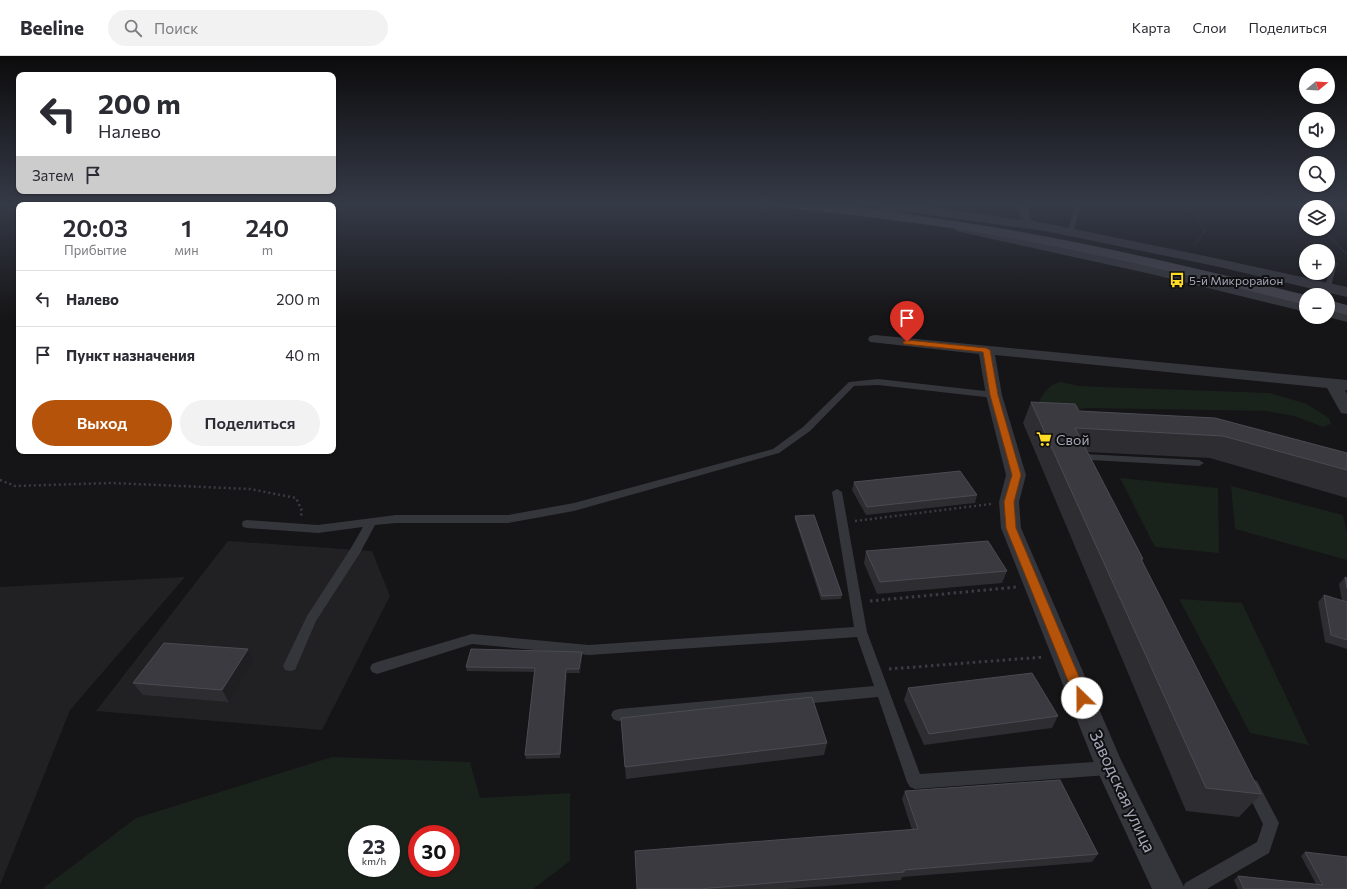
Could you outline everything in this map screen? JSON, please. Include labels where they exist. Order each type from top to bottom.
[{"type":"main road","points":[[1081,242],[1299,298]]},
{"type":"main road","points":[[1084,242],[1303,288]]},
{"type":"main road","points":[[1335,296],[1347,301]]},
{"type":"main road","points":[[1335,307],[1347,310]]},
{"type":"street","points":[[1023,242],[1151,270],[1299,305]]},
{"type":"street","points":[[1335,293],[1347,292]]},
{"type":"street","points":[[1335,314],[1347,317]]},
{"type":"street","points":[[875,339],[1340,384],[1347,409]]},
{"type":"street","name":"Заводская улица","points":[[986,350],[994,395],[1016,475],[1009,502],[1011,528],[1110,768],[1169,889]]},
{"type":"lane","points":[[247,524],[318,530],[396,519],[508,519],[574,507],[776,451],[805,431],[852,384],[878,382],[994,395]]},
{"type":"lane","points":[[1094,478],[1084,458],[1199,463]]},
{"type":"lane","points":[[838,492],[861,632],[915,782],[1110,768]]},
{"type":"lane","points":[[290,666],[311,619],[356,550],[371,522]]},
{"type":"lane","points":[[377,668],[472,639],[589,650],[861,632]]},
{"type":"lane","points":[[618,715],[883,692]]},
{"type":"lane","points":[[1191,889],[1263,847],[1271,823],[1245,773]]},
{"type":"path","points":[[1194,246],[1197,242]]},
{"type":"path","points":[[1335,242],[1347,254]]},
{"type":"path","points":[[0,480],[15,486],[112,483],[250,489],[296,498],[302,511]]},
{"type":"path","points":[[843,522],[1009,502]]},
{"type":"path","points":[[856,603],[1035,586]]},
{"type":"path","points":[[875,670],[1064,656]]},
{"type":"shaded area","points":[[1061,382],[1079,386],[1270,393],[1307,404],[1329,418],[1331,424],[1323,427],[1294,416],[1266,411],[1086,408],[1065,412],[1039,402],[1047,389]]},
{"type":"shaded area","points":[[1120,478],[1218,488],[1219,553],[1155,547]]},
{"type":"shaded area","points":[[1231,486],[1343,515],[1347,533],[1347,560],[1235,529]]},
{"type":"shaded area","points":[[228,541],[372,551],[390,596],[322,730],[96,711]]},
{"type":"shaded area","points":[[185,577],[70,710],[0,885],[0,587]]},
{"type":"shaded area","points":[[1179,599],[1242,603],[1309,745],[1250,733]]},
{"type":"shaded area","points":[[332,757],[470,762],[480,798],[570,793],[570,861],[533,889],[42,889],[136,818]]},
{"type":"building","points":[[1031,402],[1075,404],[1079,411],[1215,418],[1347,453],[1347,470],[1223,436],[1075,428],[1143,559],[1141,559],[1261,794],[1206,788]]},
{"type":"building","points":[[960,471],[977,495],[867,507],[854,482]]},
{"type":"building","points":[[814,515],[842,595],[822,596],[795,516]]},
{"type":"building","points":[[988,541],[1007,571],[880,582],[866,551]]},
{"type":"building","points":[[1324,595],[1347,602],[1347,640],[1331,635]]},
{"type":"building","points":[[164,643],[248,649],[222,690],[133,683]]},
{"type":"building","points":[[471,649],[582,652],[579,669],[566,669],[560,754],[525,755],[535,668],[466,667]]},
{"type":"building","points":[[1032,673],[1058,716],[929,734],[908,688]]},
{"type":"building","points":[[812,697],[827,743],[625,767],[621,718]]},
{"type":"building","points":[[1060,780],[1098,854],[699,889],[637,889],[635,851],[918,829],[905,791]]},
{"type":"building","points":[[1305,852],[1347,857],[1347,889],[1244,889],[1238,876],[1323,885]]},
{"type":"place","name":"5-й Микрорайон","points":[[1177,280]]},
{"type":"place","name":"Свой","points":[[1044,439]]},
{"type":"route","points":[[907,342],[986,350],[994,395],[1016,475],[1009,502],[1011,528],[1082,698]]}]
